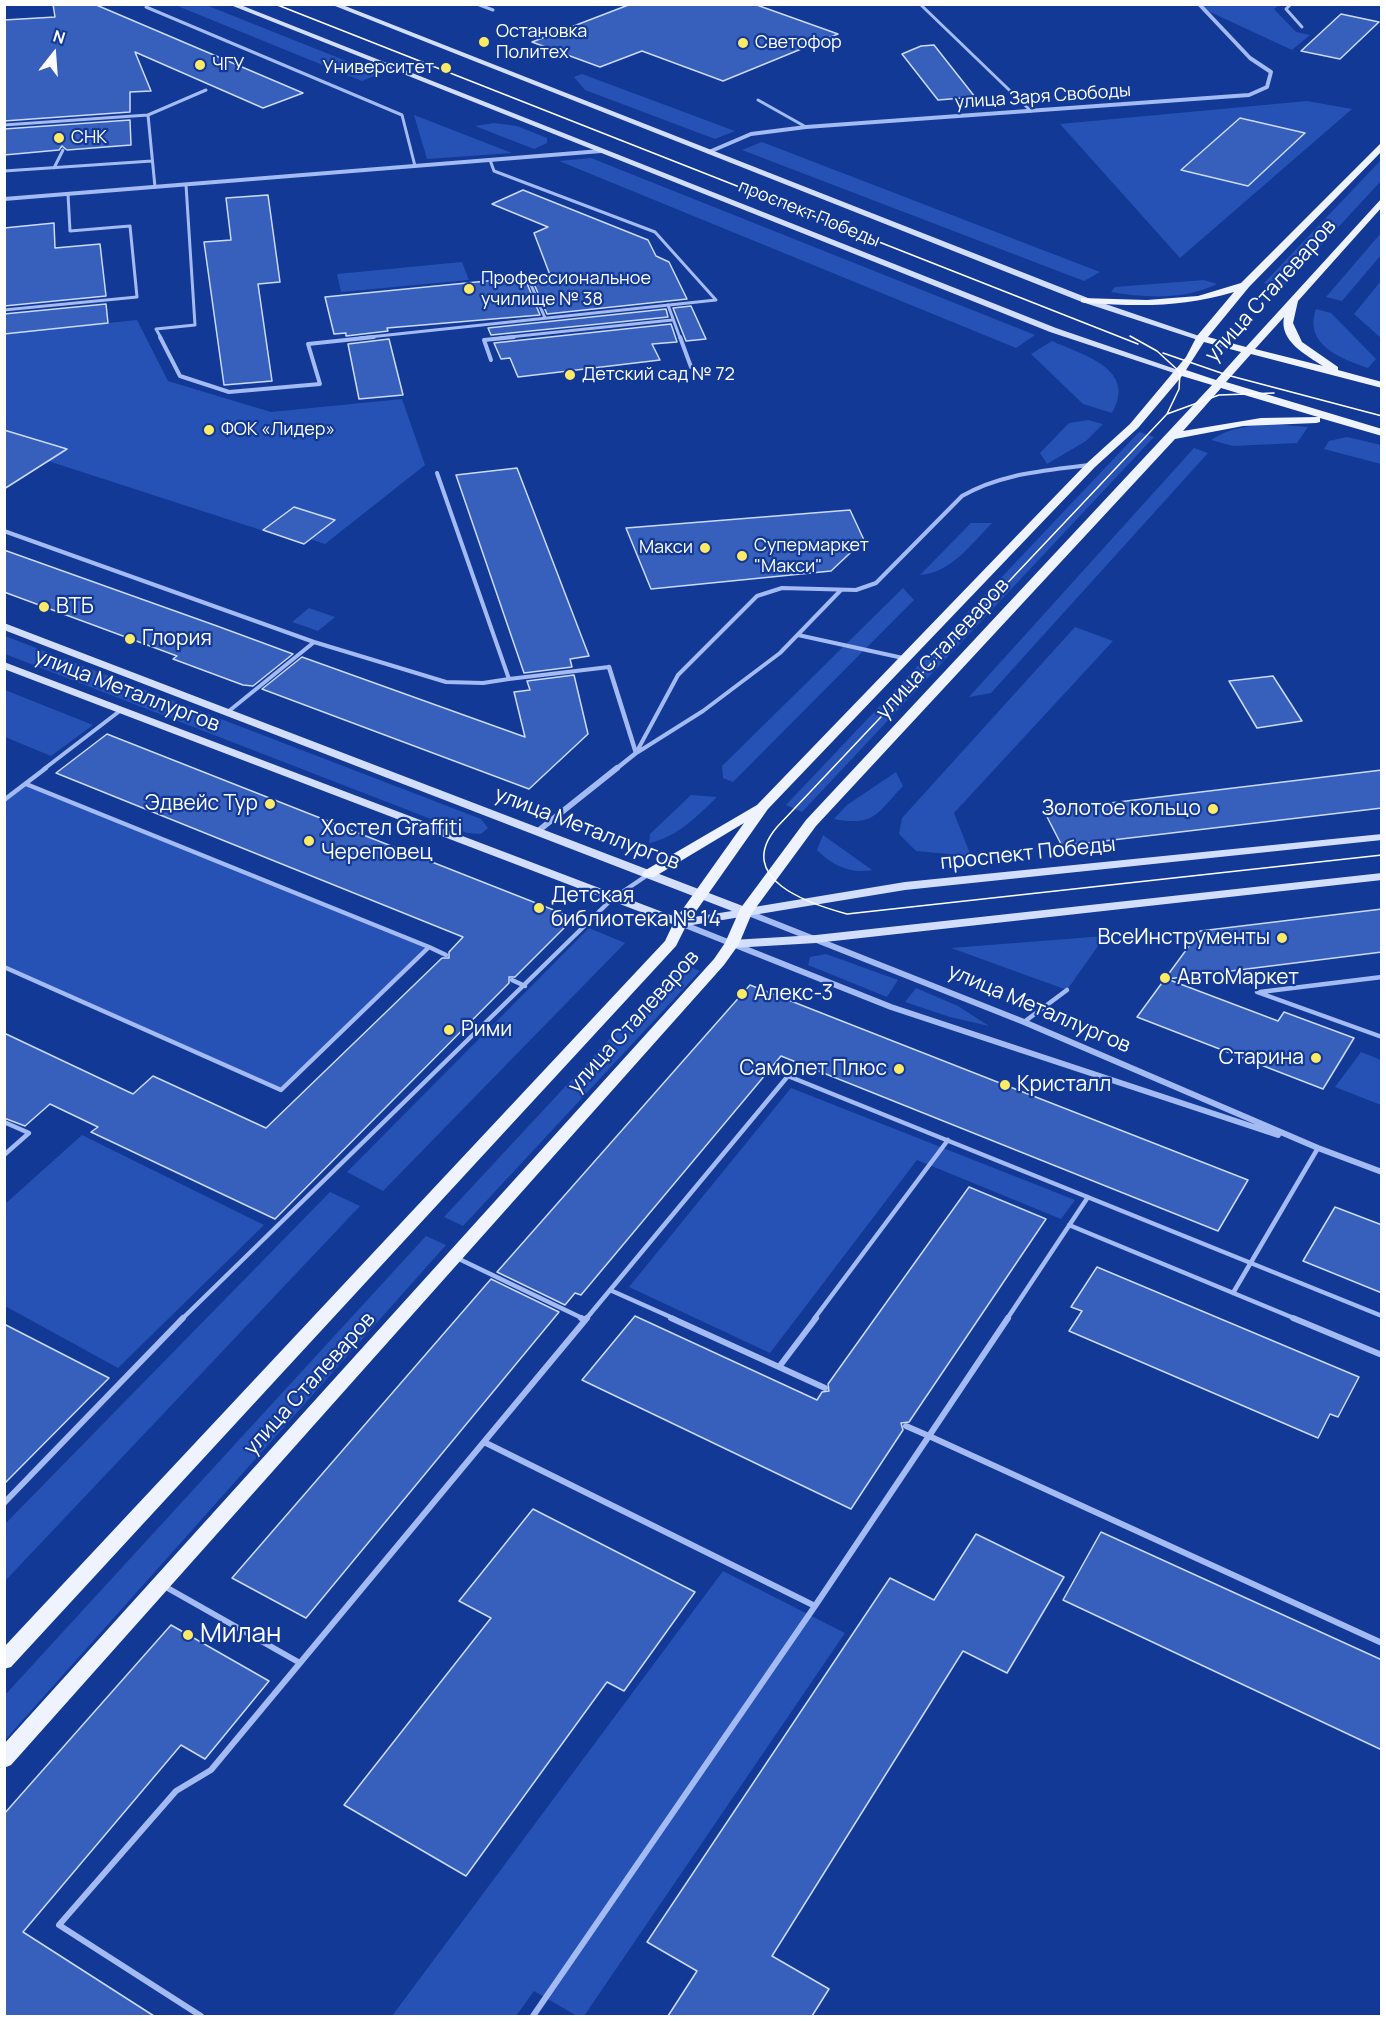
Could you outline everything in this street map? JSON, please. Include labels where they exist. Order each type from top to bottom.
[{"type":"main road","name":"проспект Победы","points":[[231,4],[1053,330],[1334,421],[1382,433]]},
{"type":"main road","name":"проспект Победы","points":[[333,4],[1085,300],[1248,352],[1382,385]]},
{"type":"main road","name":"улица Сталеваров","points":[[4,1661],[670,943],[680,923],[763,806],[1091,465],[1134,426],[1180,372],[1201,338],[1245,285],[1382,145]]},
{"type":"main road","name":"улица Сталеваров","points":[[4,1759],[732,944],[746,912],[811,823],[1171,437],[1382,201]]},
{"type":"main road","points":[[1085,300],[1147,303],[1199,299],[1245,285]]},
{"type":"main road","points":[[1293,298],[1288,323],[1297,344],[1330,367],[1368,382]]},
{"type":"main road","points":[[1171,437],[1217,424],[1259,420],[1334,421]]},
{"type":"main road","name":"улица Металлургов","points":[[4,626],[746,912]]},
{"type":"main road","name":"улица Металлургов","points":[[4,665],[680,923]]},
{"type":"main road","points":[[649,874],[763,806]]},
{"type":"main road","name":"проспект Победы","points":[[680,923],[905,886],[1382,837]]},
{"type":"main road","points":[[732,944],[816,939],[1382,876]]},
{"type":"street","name":"улица Заря Свободы","points":[[709,152],[751,134],[806,127],[1249,95],[1267,87],[1271,72],[1250,58],[1199,4]]},
{"type":"street","points":[[4,199],[602,151]]},
{"type":"street","points":[[538,831],[636,753],[609,667]]},
{"type":"street","name":"улица Металлургов","points":[[746,912],[1024,1022],[1318,1148]]},
{"type":"street","name":"улица Металлургов","points":[[680,923],[891,1007],[1318,1148],[1382,1172]]},
{"type":"lane","points":[[477,4],[493,10]]},
{"type":"lane","points":[[920,4],[1031,111]]},
{"type":"lane","points":[[1291,4],[1286,9],[1302,27]]},
{"type":"lane","points":[[146,7],[402,114],[415,166]]},
{"type":"lane","points":[[4,125],[148,116],[206,90]]},
{"type":"lane","points":[[758,100],[806,127]]},
{"type":"lane","points":[[148,116],[155,187]]},
{"type":"lane","points":[[54,168],[63,150]]},
{"type":"lane","points":[[186,185],[195,325],[156,329],[180,376],[229,392],[320,384],[308,344],[716,300],[655,232],[494,171],[490,160]]},
{"type":"lane","points":[[4,171],[152,161]]},
{"type":"lane","points":[[4,310],[137,297],[130,226],[70,231],[68,194]]},
{"type":"lane","points":[[529,280],[545,318]]},
{"type":"lane","points":[[668,305],[691,367]]},
{"type":"lane","points":[[490,360],[484,340],[672,320]]},
{"type":"lane","points":[[636,753],[678,675],[757,596],[782,588],[856,590],[876,583],[962,496],[979,485],[1008,476],[1091,465]]},
{"type":"lane","points":[[437,473],[510,679]]},
{"type":"lane","points":[[4,531],[314,642],[446,682],[483,683],[609,667]]},
{"type":"lane","points":[[636,753],[703,711],[780,653],[841,590]]},
{"type":"lane","points":[[798,635],[904,659]]},
{"type":"lane","points":[[229,711],[314,642]]},
{"type":"lane","points":[[4,800],[121,710]]},
{"type":"lane","points":[[26,783],[446,954]]},
{"type":"lane","points":[[4,1503],[189,1312],[525,986],[612,898],[649,874]]},
{"type":"lane","points":[[4,967],[281,1090],[429,947]]},
{"type":"lane","points":[[1382,977],[1257,992],[1382,1037]]},
{"type":"lane","points":[[512,980],[525,986]]},
{"type":"lane","points":[[1024,1022],[1067,990]]},
{"type":"lane","points":[[201,2016],[59,1925],[176,1791],[211,1770],[788,1076],[1382,1316]]},
{"type":"lane","points":[[4,1122],[29,1134],[4,1155]]},
{"type":"lane","points":[[779,1368],[948,1140]]},
{"type":"lane","points":[[1233,1293],[1318,1148]]},
{"type":"lane","points":[[533,2016],[815,1606],[1088,1197]]},
{"type":"lane","points":[[1069,1226],[1382,1355]]},
{"type":"lane","points":[[454,1257],[585,1320]]},
{"type":"lane","points":[[610,1290],[825,1388]]},
{"type":"lane","points":[[906,1426],[1382,1643]]},
{"type":"lane","points":[[484,1442],[815,1606]]},
{"type":"lane","points":[[161,1584],[300,1663]]},
{"type":"shaded area","points":[[175,5],[206,5],[379,74],[362,81]]},
{"type":"shaded area","points":[[1195,5],[1279,5],[1274,9],[1296,32],[1310,35],[1292,50]]},
{"type":"shaded area","points":[[582,74],[735,131],[715,139],[585,90],[574,77]]},
{"type":"shaded area","points":[[1307,101],[1352,109],[1180,258],[1060,124]]},
{"type":"shaded area","points":[[414,115],[512,153],[427,159]]},
{"type":"shaded area","points":[[494,123],[517,126],[547,138],[547,143],[534,149],[475,126]]},
{"type":"shaded area","points":[[762,142],[1100,272],[1084,281],[742,150]]},
{"type":"shaded area","points":[[591,158],[1035,335],[1016,348],[559,161]]},
{"type":"shaded area","points":[[1381,160],[1381,181],[1282,288],[1264,283]]},
{"type":"shaded area","points":[[1381,233],[1381,255],[1342,301],[1326,297]]},
{"type":"shaded area","points":[[462,262],[469,280],[341,292],[337,274]]},
{"type":"shaded area","points":[[1204,280],[1217,284],[1191,293],[1165,296],[1138,296],[1111,292],[1115,287]]},
{"type":"shaded area","points":[[1381,281],[1381,338],[1354,314]]},
{"type":"shaded area","points":[[1316,309],[1331,313],[1376,359],[1368,368],[1327,349],[1315,332],[1313,322]]},
{"type":"shaded area","name":"ФОК «Лидер»","points":[[137,320],[168,381],[271,412],[402,399],[425,465],[325,544],[310,539],[304,544],[5,447],[5,334]]},
{"type":"shaded area","points":[[1052,341],[1091,358],[1113,375],[1118,385],[1118,398],[1112,413],[1083,404],[1031,354]]},
{"type":"shaded area","points":[[1088,420],[1103,424],[1086,441],[1047,464],[1040,453],[1069,423]]},
{"type":"shaded area","points":[[1272,424],[1308,427],[1297,443],[1233,446],[1211,440],[1233,430]]},
{"type":"shaded area","points":[[1139,432],[1154,437],[802,812],[786,805]]},
{"type":"shaded area","points":[[1347,437],[1381,445],[1381,464],[1324,449],[1329,441]]},
{"type":"shaded area","points":[[1194,448],[1208,453],[991,693],[969,697]]},
{"type":"shaded area","points":[[971,523],[992,523],[951,563],[931,573],[920,575]]},
{"type":"shaded area","points":[[903,588],[914,600],[733,782],[723,778],[722,766]]},
{"type":"shaded area","points":[[309,608],[335,617],[318,631],[292,622]]},
{"type":"shaded area","points":[[1075,627],[1113,641],[954,813],[971,856],[916,851],[899,834],[902,818]]},
{"type":"shaded area","points":[[5,636],[481,819],[488,828],[481,834],[467,833],[5,654]]},
{"type":"shaded area","points":[[5,690],[93,725],[51,756],[5,737]]},
{"type":"shaded area","points":[[896,772],[903,786],[874,816],[858,821],[834,819],[847,805]]},
{"type":"shaded area","points":[[26,784],[429,947],[281,1090],[5,967],[5,800]]},
{"type":"shaded area","points":[[691,795],[717,797],[678,831],[649,843],[650,834]]},
{"type":"shaded area","points":[[823,835],[872,870],[849,870],[829,860],[817,850]]},
{"type":"shaded area","points":[[589,928],[625,943],[383,1191],[347,1172]]},
{"type":"shaded area","points":[[1105,936],[1067,990],[951,948]]},
{"type":"shaded area","points":[[826,954],[898,980],[887,997],[808,965],[810,957]]},
{"type":"shaded area","points":[[680,963],[700,971],[463,1226],[444,1217]]},
{"type":"shaded area","points":[[916,988],[958,1006],[989,1026],[950,1017],[905,1002]]},
{"type":"shaded area","points":[[1361,1052],[1381,1060],[1381,1105],[1335,1087]]},
{"type":"shaded area","points":[[791,1088],[1075,1200],[1061,1219],[917,1160],[770,1353],[629,1287]]},
{"type":"shaded area","points":[[82,1135],[264,1225],[118,1368],[5,1306],[5,1204]]},
{"type":"shaded area","points":[[330,1192],[360,1206],[5,1581],[5,1524]]},
{"type":"shaded area","points":[[426,1236],[446,1245],[5,1740],[5,1695]]},
{"type":"shaded area","points":[[723,1571],[845,1633],[584,2016],[577,2016],[534,1991],[516,2016],[392,2016]]},
{"type":"building","points":[[53,4],[94,4],[303,93],[263,108],[135,52],[151,91],[130,92],[130,112],[4,121],[4,20],[55,17]]},
{"type":"building","points":[[631,4],[754,4],[838,34],[723,81],[642,51],[600,67],[532,42]]},
{"type":"building","points":[[1341,14],[1379,22],[1340,59],[1301,51]]},
{"type":"building","points":[[934,45],[975,97],[938,100],[902,54],[921,46]]},
{"type":"building","points":[[1240,118],[1305,133],[1248,186],[1181,170]]},
{"type":"building","points":[[130,120],[131,145],[67,150],[62,146],[59,150],[4,155],[4,129]]},
{"type":"building","points":[[523,190],[648,240],[656,256],[669,262],[687,299],[547,314],[531,277],[550,275],[534,233],[548,227],[492,204]]},
{"type":"building","points":[[268,195],[280,282],[258,284],[272,381],[224,385],[204,242],[231,240],[226,198]]},
{"type":"building","points":[[54,223],[55,248],[100,244],[106,296],[4,306],[4,228]]},
{"type":"building","points":[[527,277],[526,281],[540,315],[387,328],[388,331],[346,336],[346,333],[334,334],[325,297]]},
{"type":"building","points":[[106,304],[108,323],[4,334],[4,314]]},
{"type":"building","points":[[691,306],[706,339],[686,341],[673,308]]},
{"type":"building","points":[[666,309],[668,317],[491,335],[488,328]]},
{"type":"building","points":[[671,324],[677,342],[652,344],[660,360],[518,377],[510,358],[501,359],[494,343]]},
{"type":"building","points":[[389,339],[403,395],[359,399],[348,344]]},
{"type":"building","points":[[4,430],[67,449],[4,489]]},
{"type":"building","points":[[517,468],[589,656],[570,659],[572,667],[524,673],[456,475]]},
{"type":"building","points":[[294,507],[335,520],[304,544],[263,530]]},
{"type":"building","name":"Супермаркет \"Макси\"","points":[[850,510],[864,540],[831,571],[651,589],[626,528]]},
{"type":"building","points":[[4,550],[293,654],[253,686],[243,685],[173,659],[177,656],[4,592]]},
{"type":"building","points":[[302,657],[525,737],[514,692],[530,690],[527,681],[574,675],[588,734],[529,789],[262,689]]},
{"type":"building","points":[[1273,676],[1302,721],[1257,728],[1229,681]]},
{"type":"building","points":[[107,734],[574,918],[515,977],[509,977],[509,983],[275,1219],[91,1132],[98,1127],[50,1104],[25,1126],[4,1118],[4,1033],[133,1094],[153,1076],[266,1128],[442,958],[449,958],[449,952],[463,937],[56,773]]},
{"type":"building","name":"Золотое кольцо","points":[[1382,770],[1382,808],[1062,846],[1044,811]]},
{"type":"building","points":[[1382,909],[1382,952],[1167,979],[1278,1021],[1284,1012],[1354,1038],[1323,1089],[1137,1017],[1200,931]]},
{"type":"building","points":[[750,985],[1248,1180],[1218,1231],[781,1056],[581,1295],[575,1293],[565,1305],[497,1272]]},
{"type":"building","points":[[969,1187],[1046,1219],[909,1422],[901,1423],[903,1430],[851,1509],[582,1380],[635,1316],[817,1400],[822,1392],[829,1391],[828,1384]]},
{"type":"building","points":[[1335,1207],[1382,1225],[1382,1293],[1303,1261]]},
{"type":"building","points":[[1097,1267],[1359,1377],[1338,1417],[1330,1414],[1318,1438],[1069,1331],[1082,1311],[1071,1307]]},
{"type":"building","points":[[491,1279],[559,1312],[306,1618],[232,1578]]},
{"type":"building","points":[[4,1324],[109,1378],[4,1484]]},
{"type":"building","points":[[533,1509],[695,1592],[624,1691],[607,1682],[466,1876],[344,1805],[491,1618],[459,1601]]},
{"type":"building","points":[[1101,1532],[1382,1660],[1382,1750],[1063,1600]]},
{"type":"building","points":[[976,1534],[1064,1577],[1007,1673],[963,1651],[772,1956],[829,1989],[812,2016],[668,2016],[697,1971],[647,1942],[890,1578],[934,1600]]},
{"type":"building","points":[[171,1625],[269,1681],[205,1759],[181,1745],[23,1932],[154,2016],[4,2016],[4,1814]]},
{"type":"tram line","points":[[275,4],[1138,344]]},
{"type":"tram line","points":[[1130,336],[1157,351],[1180,372],[1179,389],[1167,414]]},
{"type":"tram line","points":[[1163,353],[1227,375],[1382,416]]},
{"type":"tram line","points":[[1167,414],[1219,395],[1274,393]]},
{"type":"tram line","points":[[1167,414],[777,827],[766,845],[764,861],[770,875],[797,896],[847,914],[1382,855]]},
{"type":"place","name":"Остановка Политех","points":[[484,42]]},
{"type":"place","name":"Светофор","points":[[743,43]]},
{"type":"place","name":"ЧГУ","points":[[200,65]]},
{"type":"place","name":"Университет","points":[[446,68]]},
{"type":"place","name":"СНК","points":[[59,138]]},
{"type":"place","name":"Профессиональное училище № 38","points":[[469,289]]},
{"type":"place","name":"Детский сад № 72","points":[[570,375]]},
{"type":"place","name":"ФОК «Лидер»","points":[[209,430]]},
{"type":"place","name":"Макси","points":[[705,548]]},
{"type":"place","name":"Супермаркет \"Макси\"","points":[[742,556]]},
{"type":"place","name":"ВТБ","points":[[44,607]]},
{"type":"place","name":"Глория","points":[[130,639]]},
{"type":"place","name":"Эдвейс Тур","points":[[270,804]]},
{"type":"place","name":"Золотое кольцо","points":[[1213,809]]},
{"type":"place","name":"Хостел Graffiti Череповец","points":[[309,841]]},
{"type":"place","name":"Детская библиотека № 14","points":[[539,908]]},
{"type":"place","name":"ВсеИнструменты","points":[[1282,938]]},
{"type":"place","name":"АвтоМаркет","points":[[1165,978]]},
{"type":"place","name":"Алекс-3","points":[[742,994]]},
{"type":"place","name":"Рими","points":[[449,1030]]},
{"type":"place","name":"Старина","points":[[1316,1058]]},
{"type":"place","name":"Самолет Плюс","points":[[899,1069]]},
{"type":"place","name":"Кристалл","points":[[1005,1085]]},
{"type":"place","name":"Милан","points":[[188,1635]]}]
